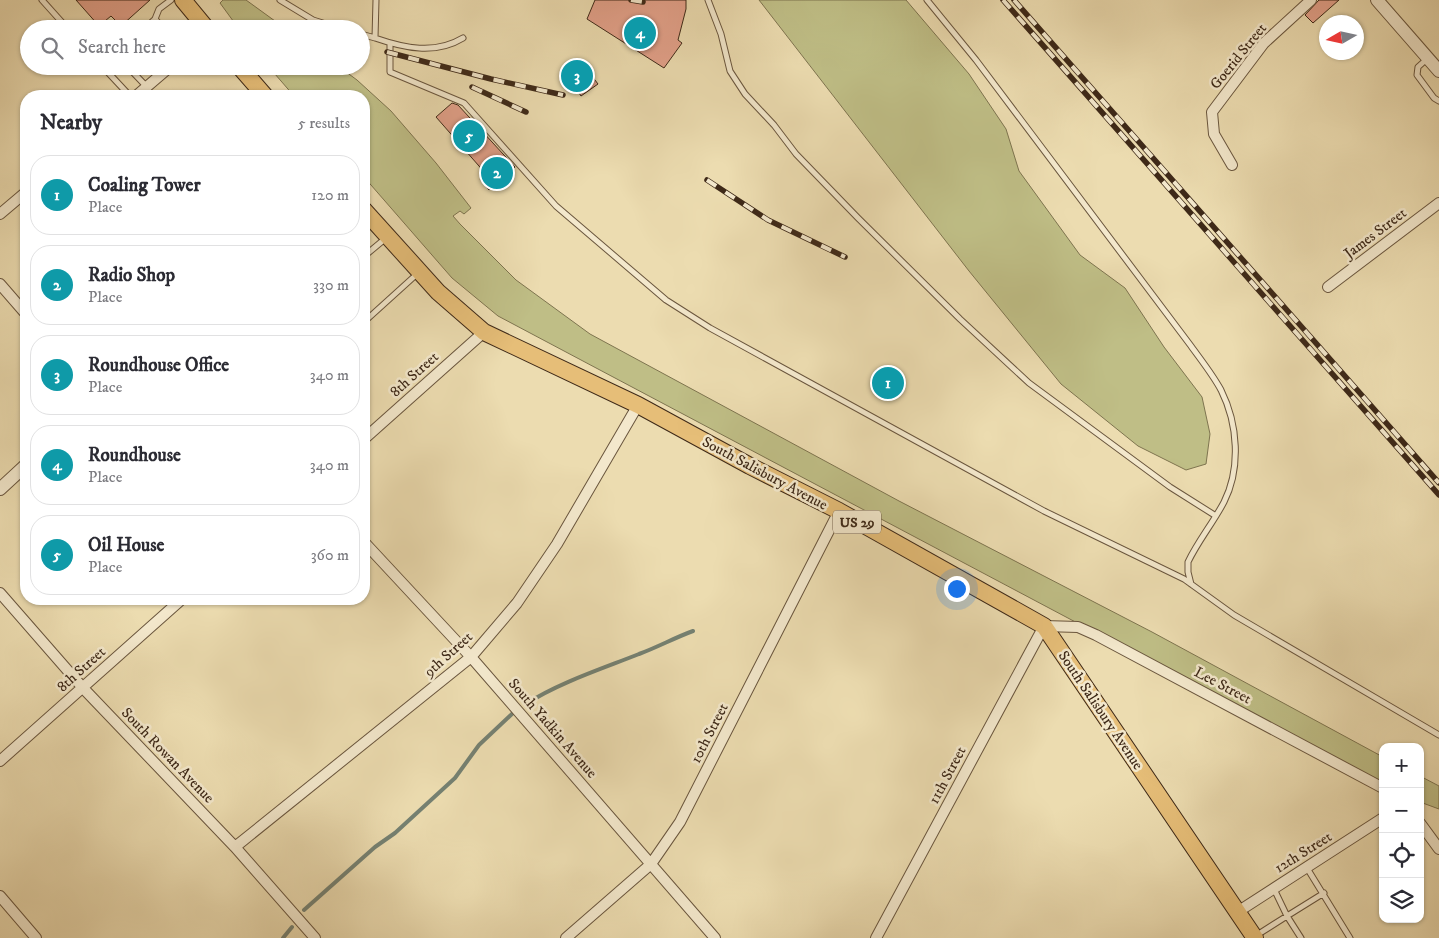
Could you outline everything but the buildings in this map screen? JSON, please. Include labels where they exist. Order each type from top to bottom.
[{"type":"main road","points":[[183,0],[200,20]]},
{"type":"main road","points":[[247,75],[260,90]]},
{"type":"main road","name":"South Salisbury Avenue","points":[[370,216],[438,292],[484,332],[638,405],[839,512],[1044,626],[1239,911],[1255,938]]},
{"type":"street","name":"Goerid Street","points":[[1232,165],[1214,134],[1212,112],[1264,43],[1311,0]]},
{"type":"street","points":[[1377,0],[1439,71]]},
{"type":"street","points":[[143,90],[161,75]]},
{"type":"street","points":[[0,214],[20,197]]},
{"type":"street","name":"James Street","points":[[1328,288],[1439,203]]},
{"type":"street","points":[[0,284],[20,307]]},
{"type":"street","name":"8th Street","points":[[370,434],[484,332]]},
{"type":"street","name":"9th Street","points":[[235,847],[471,656],[517,603],[557,544],[638,405]]},
{"type":"street","points":[[0,489],[20,471]]},
{"type":"street","name":"10th Street","points":[[566,938],[651,864],[680,822],[839,512]]},
{"type":"street","name":"South Yadkin Avenue","points":[[370,548],[471,656],[714,938]]},
{"type":"street","name":"South Rowan Avenue","points":[[0,593],[83,688],[235,847],[315,938]]},
{"type":"street","name":"8th Street","points":[[2,756],[83,688],[175,605]]},
{"type":"street","name":"Lee Street","points":[[1044,626],[1078,628],[1096,635],[1379,786]]},
{"type":"street","name":"11th Street","points":[[876,938],[1044,626]]},
{"type":"street","name":"12th Street","points":[[1239,911],[1379,821]]},
{"type":"street","points":[[1424,828],[1439,849]]},
{"type":"street","points":[[0,896],[36,938]]},
{"type":"lane","points":[[42,0],[60,20]]},
{"type":"lane","points":[[155,19],[159,9],[171,0]]},
{"type":"lane","points":[[280,0],[313,20]]},
{"type":"lane","points":[[375,38],[376,0]]},
{"type":"lane","points":[[708,0],[721,34],[730,71],[796,154],[858,218],[960,319],[1029,383],[1170,487],[1216,516]]},
{"type":"lane","points":[[927,0],[976,60],[1185,338],[1220,389],[1230,412],[1235,438],[1235,459],[1231,485],[1216,516],[1188,562],[1188,572],[1192,584]]},
{"type":"lane","points":[[370,37],[390,43],[421,48],[440,48],[463,38]]},
{"type":"lane","points":[[390,43],[390,72],[464,103],[556,206],[666,300],[710,328],[1044,511],[1192,584],[1234,615],[1439,735]]},
{"type":"lane","points":[[1428,58],[1418,67],[1417,75],[1434,98],[1439,101]]},
{"type":"lane","points":[[112,75],[129,90]]},
{"type":"lane","points":[[136,75],[147,87]]},
{"type":"lane","points":[[370,251],[388,236]]},
{"type":"lane","points":[[370,317],[420,272]]},
{"type":"lane","points":[[1307,868],[1350,938]]},
{"type":"lane","points":[[1274,888],[1301,938]]},
{"type":"lane","points":[[1255,938],[1324,893]]},
{"type":"shaded area","points":[[223,0],[246,0],[274,20],[232,20],[220,3]]},
{"type":"shaded area","points":[[759,0],[906,0],[969,74],[1006,129],[1019,171],[1080,255],[1125,288],[1164,347],[1202,397],[1210,434],[1206,464],[1186,470],[1138,446],[1061,384],[969,271]]},
{"type":"shaded area","points":[[276,75],[350,75],[368,90],[289,90]]},
{"type":"shaded area","points":[[370,92],[391,111],[436,163],[471,208],[464,214],[460,211],[453,216],[460,224],[516,280],[590,334],[899,501],[1152,632],[1379,755],[1379,783],[498,316],[452,278],[370,184]]},
{"type":"shaded area","points":[[1424,778],[1439,786],[1439,809],[1424,803]]},
{"type":"waterway","points":[[526,704],[539,696],[596,670],[693,631]]},
{"type":"waterway","points":[[304,910],[375,847],[395,833],[455,778],[479,745],[513,713]]},
{"type":"waterway","points":[[283,938],[292,927]]},
{"type":"railway","points":[[631,0],[643,2]]},
{"type":"railway","points":[[1003,0],[1439,495]]},
{"type":"railway","points":[[1014,0],[1439,483]]},
{"type":"railway","points":[[387,52],[491,79],[563,95]]},
{"type":"railway","points":[[472,87],[526,112]]},
{"type":"railway","points":[[707,180],[768,220],[845,257]]},
{"type":"place","name":"Roundhouse","points":[[640,33]]},
{"type":"place","name":"Roundhouse Office","points":[[577,76]]},
{"type":"place","name":"Oil House","points":[[469,136]]},
{"type":"place","name":"Radio Shop","points":[[497,173]]},
{"type":"place","name":"Coaling Tower","points":[[888,383]]}]
